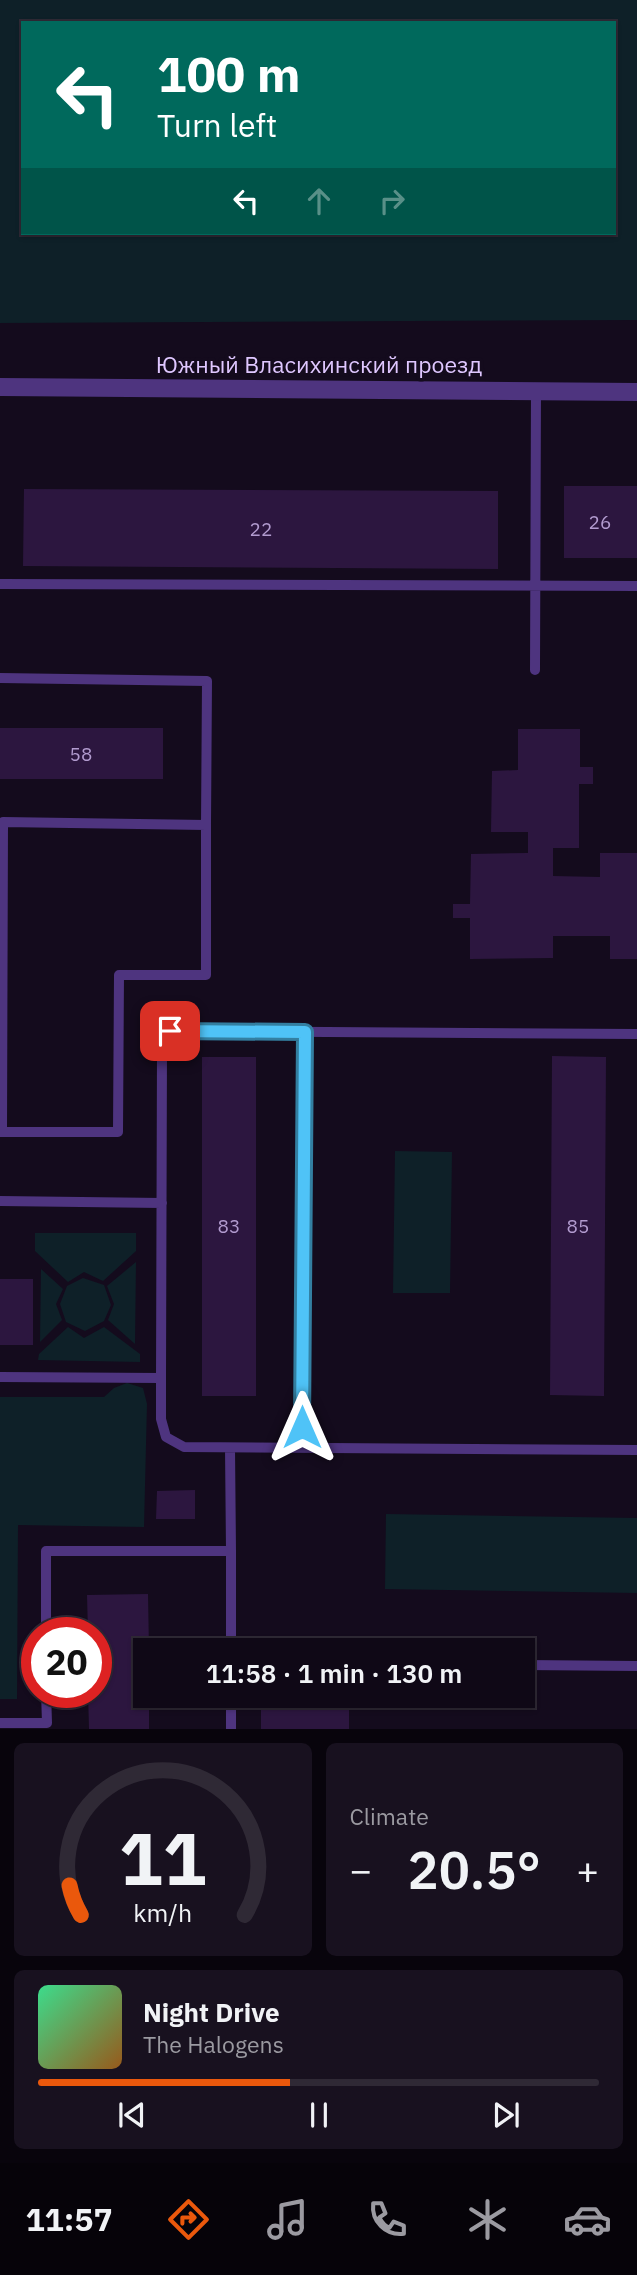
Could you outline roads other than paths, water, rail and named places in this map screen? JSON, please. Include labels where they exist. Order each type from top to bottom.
[{"type":"street","name":"Южный Власихинский проезд","points":[[0,387],[637,392]]},
{"type":"lane","points":[[535,670],[536,391]]},
{"type":"lane","points":[[0,584],[637,586]]},
{"type":"lane","points":[[0,678],[207,681],[206,975],[118,975],[118,1132],[1,1132],[3,822],[206,825]]},
{"type":"lane","points":[[637,1034],[170,1031],[162,1048],[161,1419],[166,1437],[184,1447],[637,1450]]},
{"type":"lane","points":[[302,1447],[305,1032]]},
{"type":"lane","points":[[0,1201],[162,1203]]},
{"type":"lane","points":[[0,1377],[162,1378]]},
{"type":"lane","points":[[230,1448],[231,1638]]},
{"type":"lane","points":[[46,1617],[46,1551],[230,1551]]},
{"type":"lane","points":[[535,1665],[637,1666]]},
{"type":"lane","points":[[0,1723],[47,1723],[47,1708]]},
{"type":"lane","points":[[231,1708],[231,1729]]}]
